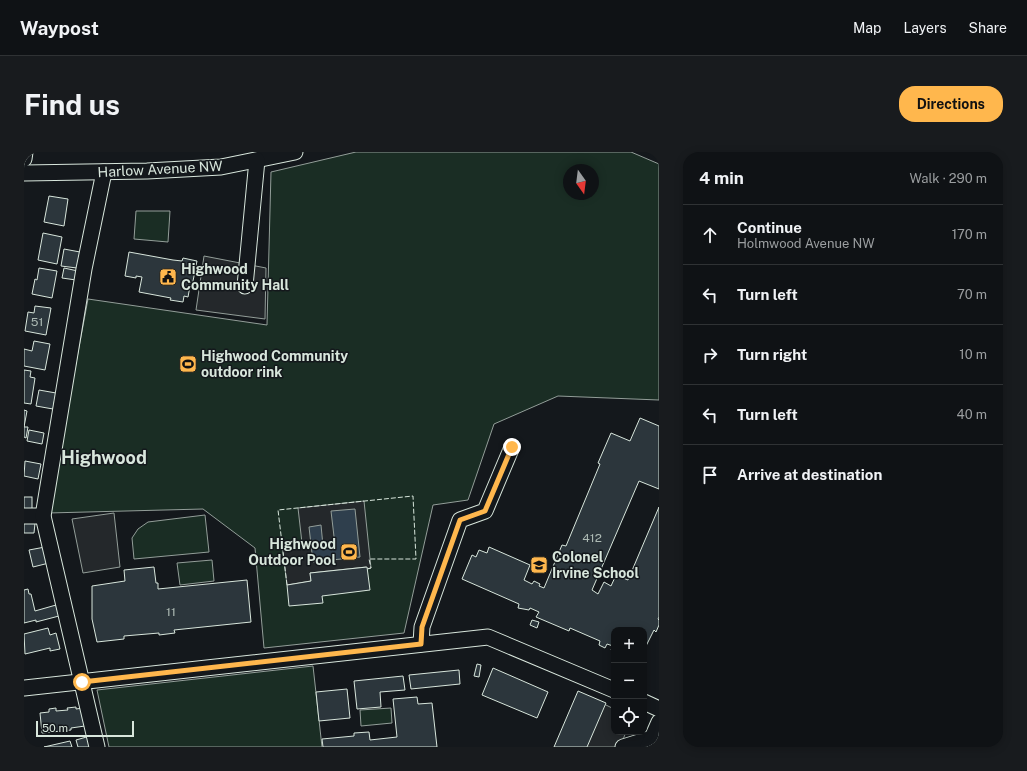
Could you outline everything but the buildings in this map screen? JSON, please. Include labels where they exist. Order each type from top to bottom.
[{"type":"street","points":[[24,159],[25,152]]},
{"type":"street","name":"Harlow Avenue NW","points":[[24,173],[147,171],[221,166],[295,152]]},
{"type":"street","points":[[245,286],[257,160]]},
{"type":"street","points":[[97,747],[43,516],[84,269],[104,172]]},
{"type":"street","points":[[421,644],[422,627],[460,520],[485,511],[512,447]]},
{"type":"street","points":[[24,516],[43,516]]},
{"type":"street","points":[[24,688],[488,637],[611,689]]},
{"type":"street","points":[[647,703],[659,709]]},
{"type":"street","points":[[623,747],[650,743],[659,722]]},
{"type":"green space","points":[[356,152],[631,152],[659,164],[659,400],[558,396],[494,424],[468,500],[433,505],[404,633],[264,648],[255,548],[203,509],[48,513],[88,299],[267,325],[271,172]]},
{"type":"green space","points":[[136,211],[170,211],[168,242],[134,239]]},
{"type":"green space","points":[[205,515],[209,552],[134,559],[132,538],[138,529],[148,522]]},
{"type":"green space","points":[[212,560],[214,581],[180,585],[177,563]]},
{"type":"green space","points":[[313,666],[322,747],[109,747],[97,690]]},
{"type":"green space","points":[[391,708],[392,723],[361,726],[360,710]]},
{"type":"shaded area","points":[[204,256],[266,268],[265,319],[196,310]]},
{"type":"shaded area","points":[[364,501],[371,568],[367,569],[366,567],[310,573],[311,581],[287,585],[282,545],[302,543],[298,508]]},
{"type":"shaded area","points":[[114,513],[120,567],[83,573],[72,519]]},
{"type":"shaded area","points":[[602,703],[611,708],[611,735],[625,735],[620,747],[584,747]]},
{"type":"water","points":[[355,509],[360,557],[313,562],[309,527],[321,525],[323,546],[335,545],[331,511]]},
{"type":"fence","points":[[287,585],[278,510],[413,496],[416,559],[369,559],[371,568],[367,569]]},
{"type":"place","name":"Highwood Community Hall","points":[[168,277]]},
{"type":"place","name":"Highwood Community outdoor rink","points":[[188,364]]},
{"type":"place","name":"Highwood Outdoor Pool","points":[[349,552]]},
{"type":"place","name":"Colonel Irvine School","points":[[539,565]]},
{"type":"district","name":"Highwood","points":[[104,458]]},
{"type":"route","points":[[82,682],[421,644],[422,627],[460,520],[485,511],[512,447]]}]
